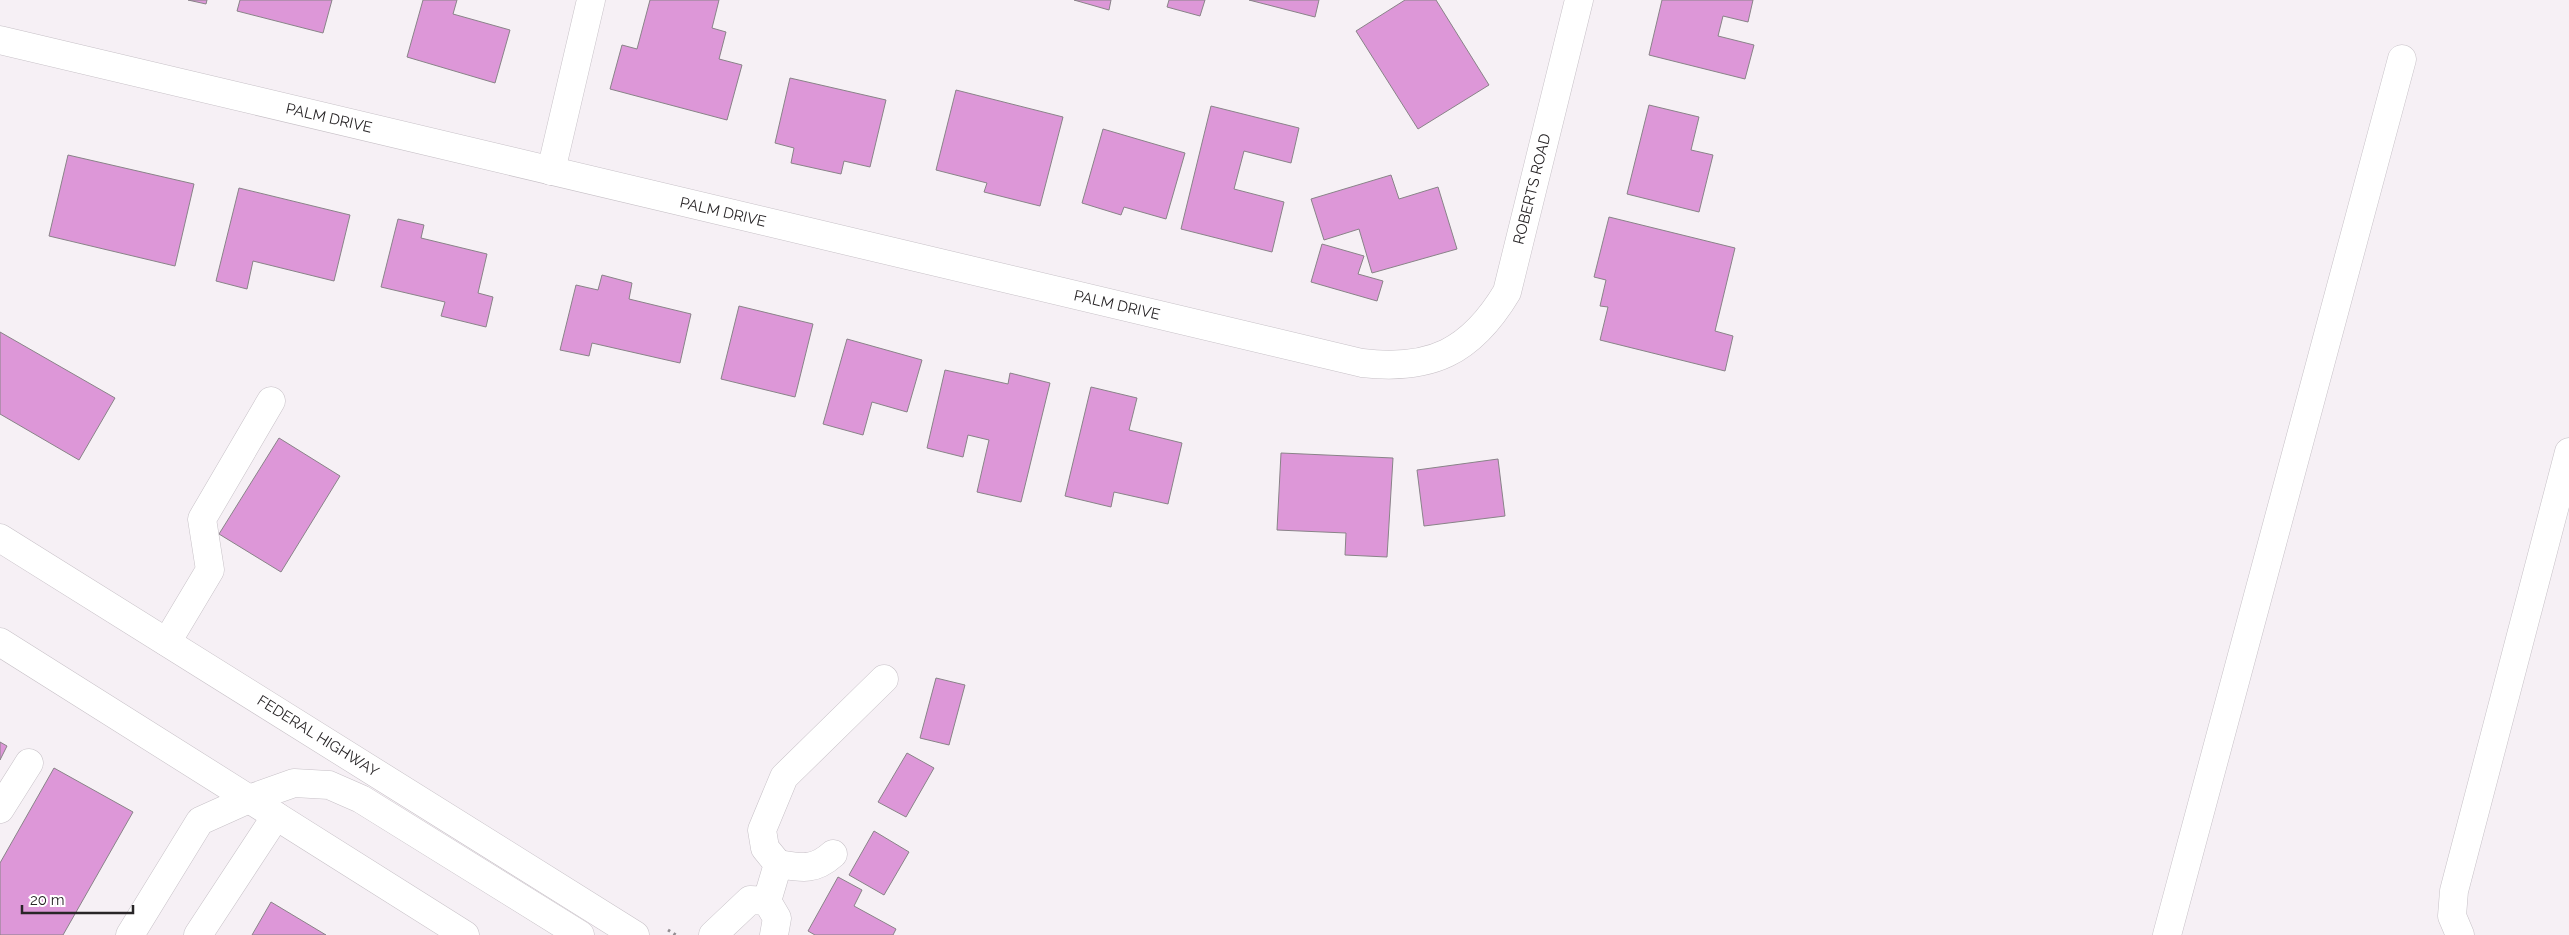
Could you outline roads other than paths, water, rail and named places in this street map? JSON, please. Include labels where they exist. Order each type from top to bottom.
[{"type":"street","points":[[551,171],[591,0]]},
{"type":"street","name":"ROBERTS ROAD","points":[[1447,354],[1472,338],[1492,318],[1507,292],[1579,0]]},
{"type":"street","name":"PALM DRIVE","points":[[0,40],[1362,363],[1390,366],[1410,364],[1447,354]]},
{"type":"street","points":[[2167,935],[2402,59]]},
{"type":"street","points":[[167,642],[210,570],[202,520],[271,401]]},
{"type":"street","points":[[2460,935],[2452,916],[2454,891],[2569,452]]},
{"type":"street","name":"FEDERAL HIGHWAY","points":[[0,538],[635,935]]},
{"type":"street","points":[[0,642],[465,935]]},
{"type":"street","points":[[833,854],[821,864],[800,868],[778,864],[765,848],[762,830],[784,777],[884,679]]},
{"type":"street","points":[[0,809],[29,763]]},
{"type":"street","points":[[130,935],[200,821],[249,799],[294,782],[329,785],[361,799],[580,935]]},
{"type":"street","points":[[198,935],[276,816]]},
{"type":"street","points":[[774,935],[777,918],[767,901],[778,864]]},
{"type":"street","points":[[713,935],[750,900],[767,901]]}]
